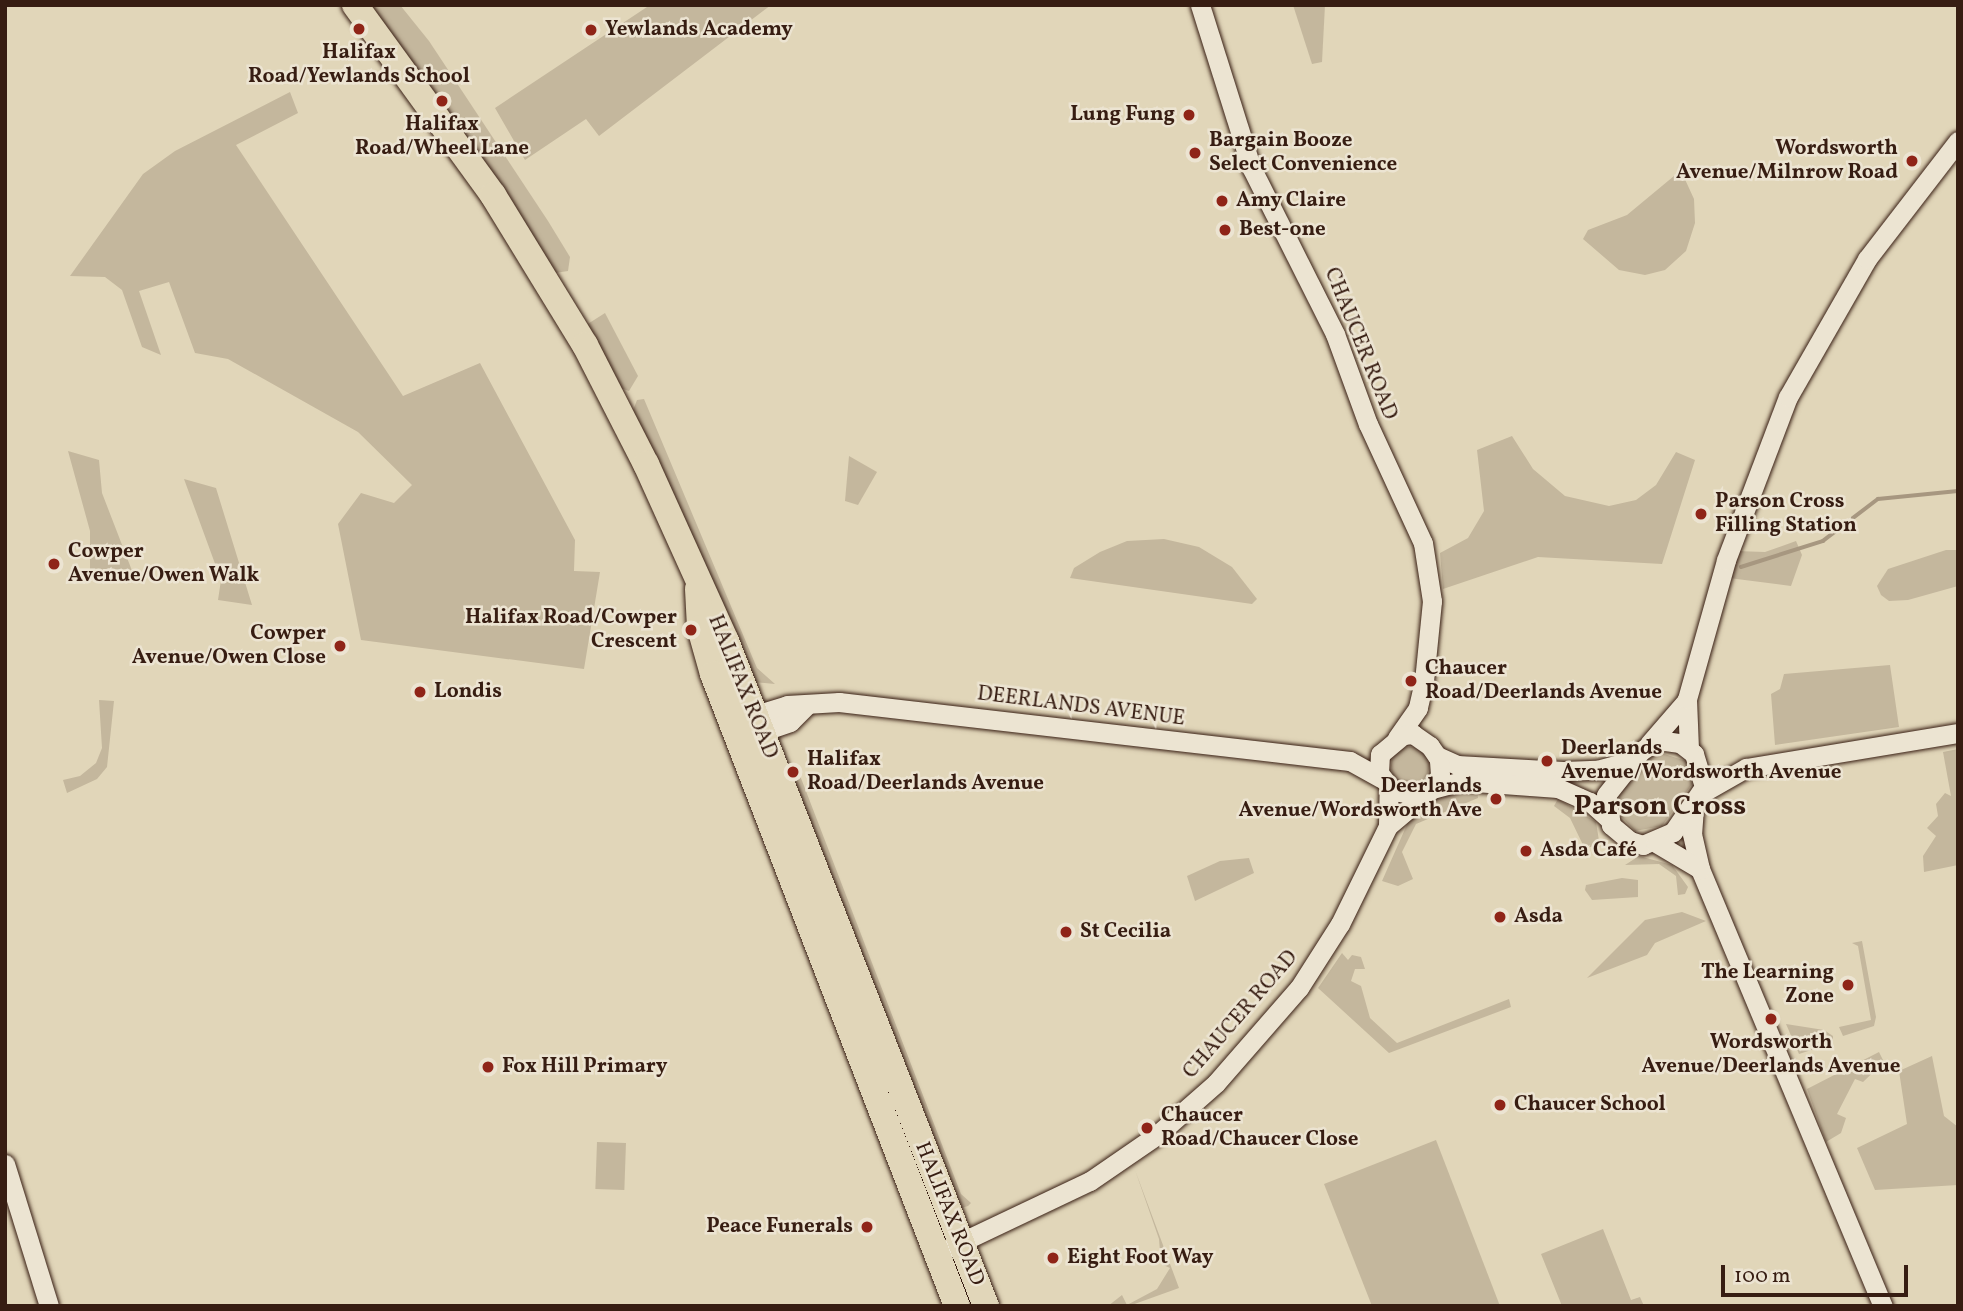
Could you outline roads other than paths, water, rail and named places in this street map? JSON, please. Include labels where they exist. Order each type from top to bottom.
[{"type":"highway","name":"HALIFAX ROAD","points":[[355,5],[462,149],[585,345],[667,508],[698,587],[716,615],[751,727],[936,1254],[957,1306]]},
{"type":"highway","name":"HALIFAX ROAD","points":[[751,727],[964,1245],[986,1306]]},
{"type":"street","name":"CHAUCER ROAD","points":[[1200,5],[1251,167],[1335,334],[1374,437],[1423,543],[1432,601],[1418,708],[1431,749]]},
{"type":"street","points":[[1883,1306],[1700,869],[1692,834],[1704,774],[1692,751],[1688,699],[1726,561],[1788,397],[1867,259],[1958,141]]},
{"type":"street","points":[[1608,818],[1606,795],[1631,761],[1688,699]]},
{"type":"street","name":"DEERLANDS AVENUE","points":[[751,727],[790,722],[807,705],[839,702],[1350,761],[1385,783]]},
{"type":"street","name":"CHAUCER ROAD","points":[[1391,742],[1418,708]]},
{"type":"street","points":[[1656,843],[1698,800],[1746,768],[1958,733]]},
{"type":"street","points":[[1631,761],[1597,770],[1563,771],[1457,765],[1413,734],[1391,742],[1378,764],[1385,783],[1426,793],[1461,781],[1558,788],[1590,802],[1630,841],[1656,843],[1700,869]]},
{"type":"street","points":[[1649,744],[1669,740],[1692,751],[1746,768]]},
{"type":"street","name":"DEERLANDS AVENUE","points":[[1350,761],[1391,742]]},
{"type":"street","points":[[1426,793],[1440,775],[1431,749]]},
{"type":"street","name":"CHAUCER ROAD","points":[[1385,783],[1388,826]]},
{"type":"street","name":"CHAUCER ROAD","points":[[936,1254],[964,1245],[1118,1163],[1216,1083],[1320,957],[1388,826],[1426,793]]},
{"type":"street","points":[[5,1164],[48,1306]]},
{"type":"waterway","points":[[1741,567],[1823,541],[1878,499],[1958,491]]},
{"type":"place","name":"Halifax Road/Yewlands School","points":[[359,29]]},
{"type":"place","name":"Yewlands Academy","points":[[591,30]]},
{"type":"place","name":"Halifax Road/Wheel Lane","points":[[442,101]]},
{"type":"place","name":"Lung Fung","points":[[1189,115]]},
{"type":"place","name":"Bargain Booze Select Convenience","points":[[1195,153]]},
{"type":"place","name":"Wordsworth Avenue/Milnrow Road","points":[[1912,161]]},
{"type":"place","name":"Amy Claire","points":[[1222,201]]},
{"type":"place","name":"Best-one","points":[[1225,230]]},
{"type":"place","name":"Parson Cross Filling Station","points":[[1701,514]]},
{"type":"place","name":"Cowper Avenue/Owen Walk","points":[[54,564]]},
{"type":"place","name":"Halifax Road/Cowper Crescent","points":[[691,630]]},
{"type":"place","name":"Cowper Avenue/Owen Close","points":[[340,646]]},
{"type":"place","name":"Chaucer Road/Deerlands Avenue","points":[[1411,681]]},
{"type":"place","name":"Londis","points":[[420,692]]},
{"type":"place","name":"Deerlands Avenue/Wordsworth Avenue","points":[[1547,761]]},
{"type":"place","name":"Halifax Road/Deerlands Avenue","points":[[793,772]]},
{"type":"place","name":"Deerlands Avenue/Wordsworth Ave","points":[[1496,799]]},
{"type":"place","name":"Asda Café","points":[[1526,851]]},
{"type":"place","name":"Asda","points":[[1500,917]]},
{"type":"place","name":"St Cecilia","points":[[1066,932]]},
{"type":"place","name":"The Learning Zone","points":[[1848,985]]},
{"type":"place","name":"Wordsworth Avenue/Deerlands Avenue","points":[[1771,1019]]},
{"type":"place","name":"Fox Hill Primary","points":[[488,1067]]},
{"type":"place","name":"Chaucer School","points":[[1500,1105]]},
{"type":"place","name":"Chaucer Road/Chaucer Close","points":[[1147,1128]]},
{"type":"place","name":"Peace Funerals","points":[[867,1227]]},
{"type":"place","name":"Eight Foot Way","points":[[1053,1258]]},
{"type":"district","name":"Parson Cross","points":[[1660,807]]}]
